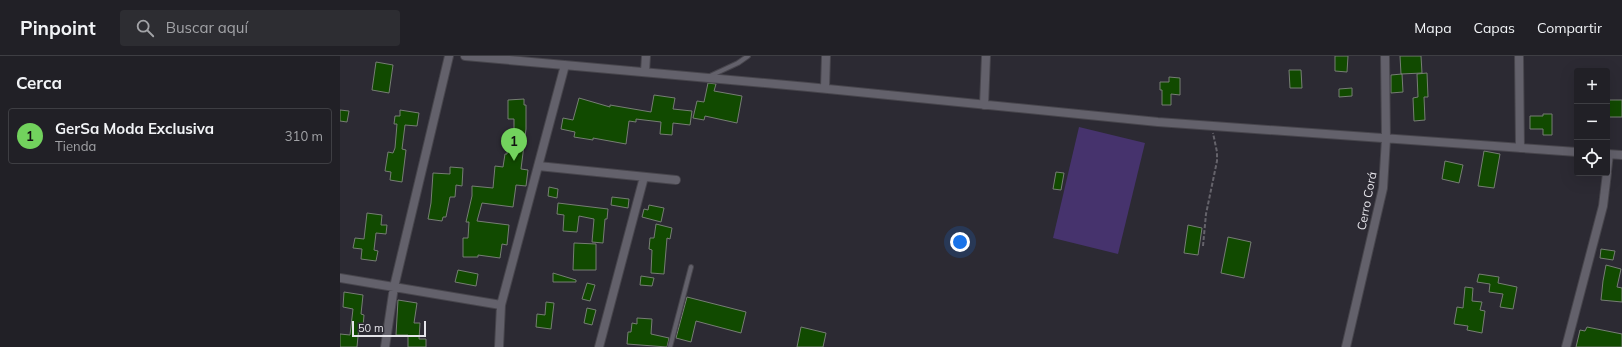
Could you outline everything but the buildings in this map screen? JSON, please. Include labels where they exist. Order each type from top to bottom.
[{"type":"street","points":[[384,347],[394,287],[449,56]]},
{"type":"street","points":[[466,56],[491,57],[826,88],[1158,122],[1574,152]]},
{"type":"street","points":[[645,72],[646,56]]},
{"type":"street","points":[[826,56],[826,88]]},
{"type":"street","points":[[984,105],[986,56]]},
{"type":"street","name":"Cerro Corá","points":[[1346,347],[1383,188],[1386,139],[1385,56]]},
{"type":"street","points":[[1519,56],[1520,148]]},
{"type":"street","points":[[499,347],[501,305],[565,65]]},
{"type":"street","points":[[1610,154],[1622,155]]},
{"type":"street","points":[[538,166],[676,180]]},
{"type":"street","points":[[1566,347],[1603,206],[1607,176]]},
{"type":"street","points":[[599,347],[644,177]]},
{"type":"street","points":[[340,278],[501,305]]},
{"type":"lane","points":[[706,78],[738,63],[748,56]]},
{"type":"lane","points":[[670,347],[691,267]]},
{"type":"path","points":[[1203,246],[1206,214],[1217,161],[1217,152],[1212,126]]},
{"type":"shaded area","points":[[1079,127],[1145,143],[1118,254],[1053,238]]},
{"type":"place","name":"GerSa Moda Exclusiva","points":[[514,161]]}]
